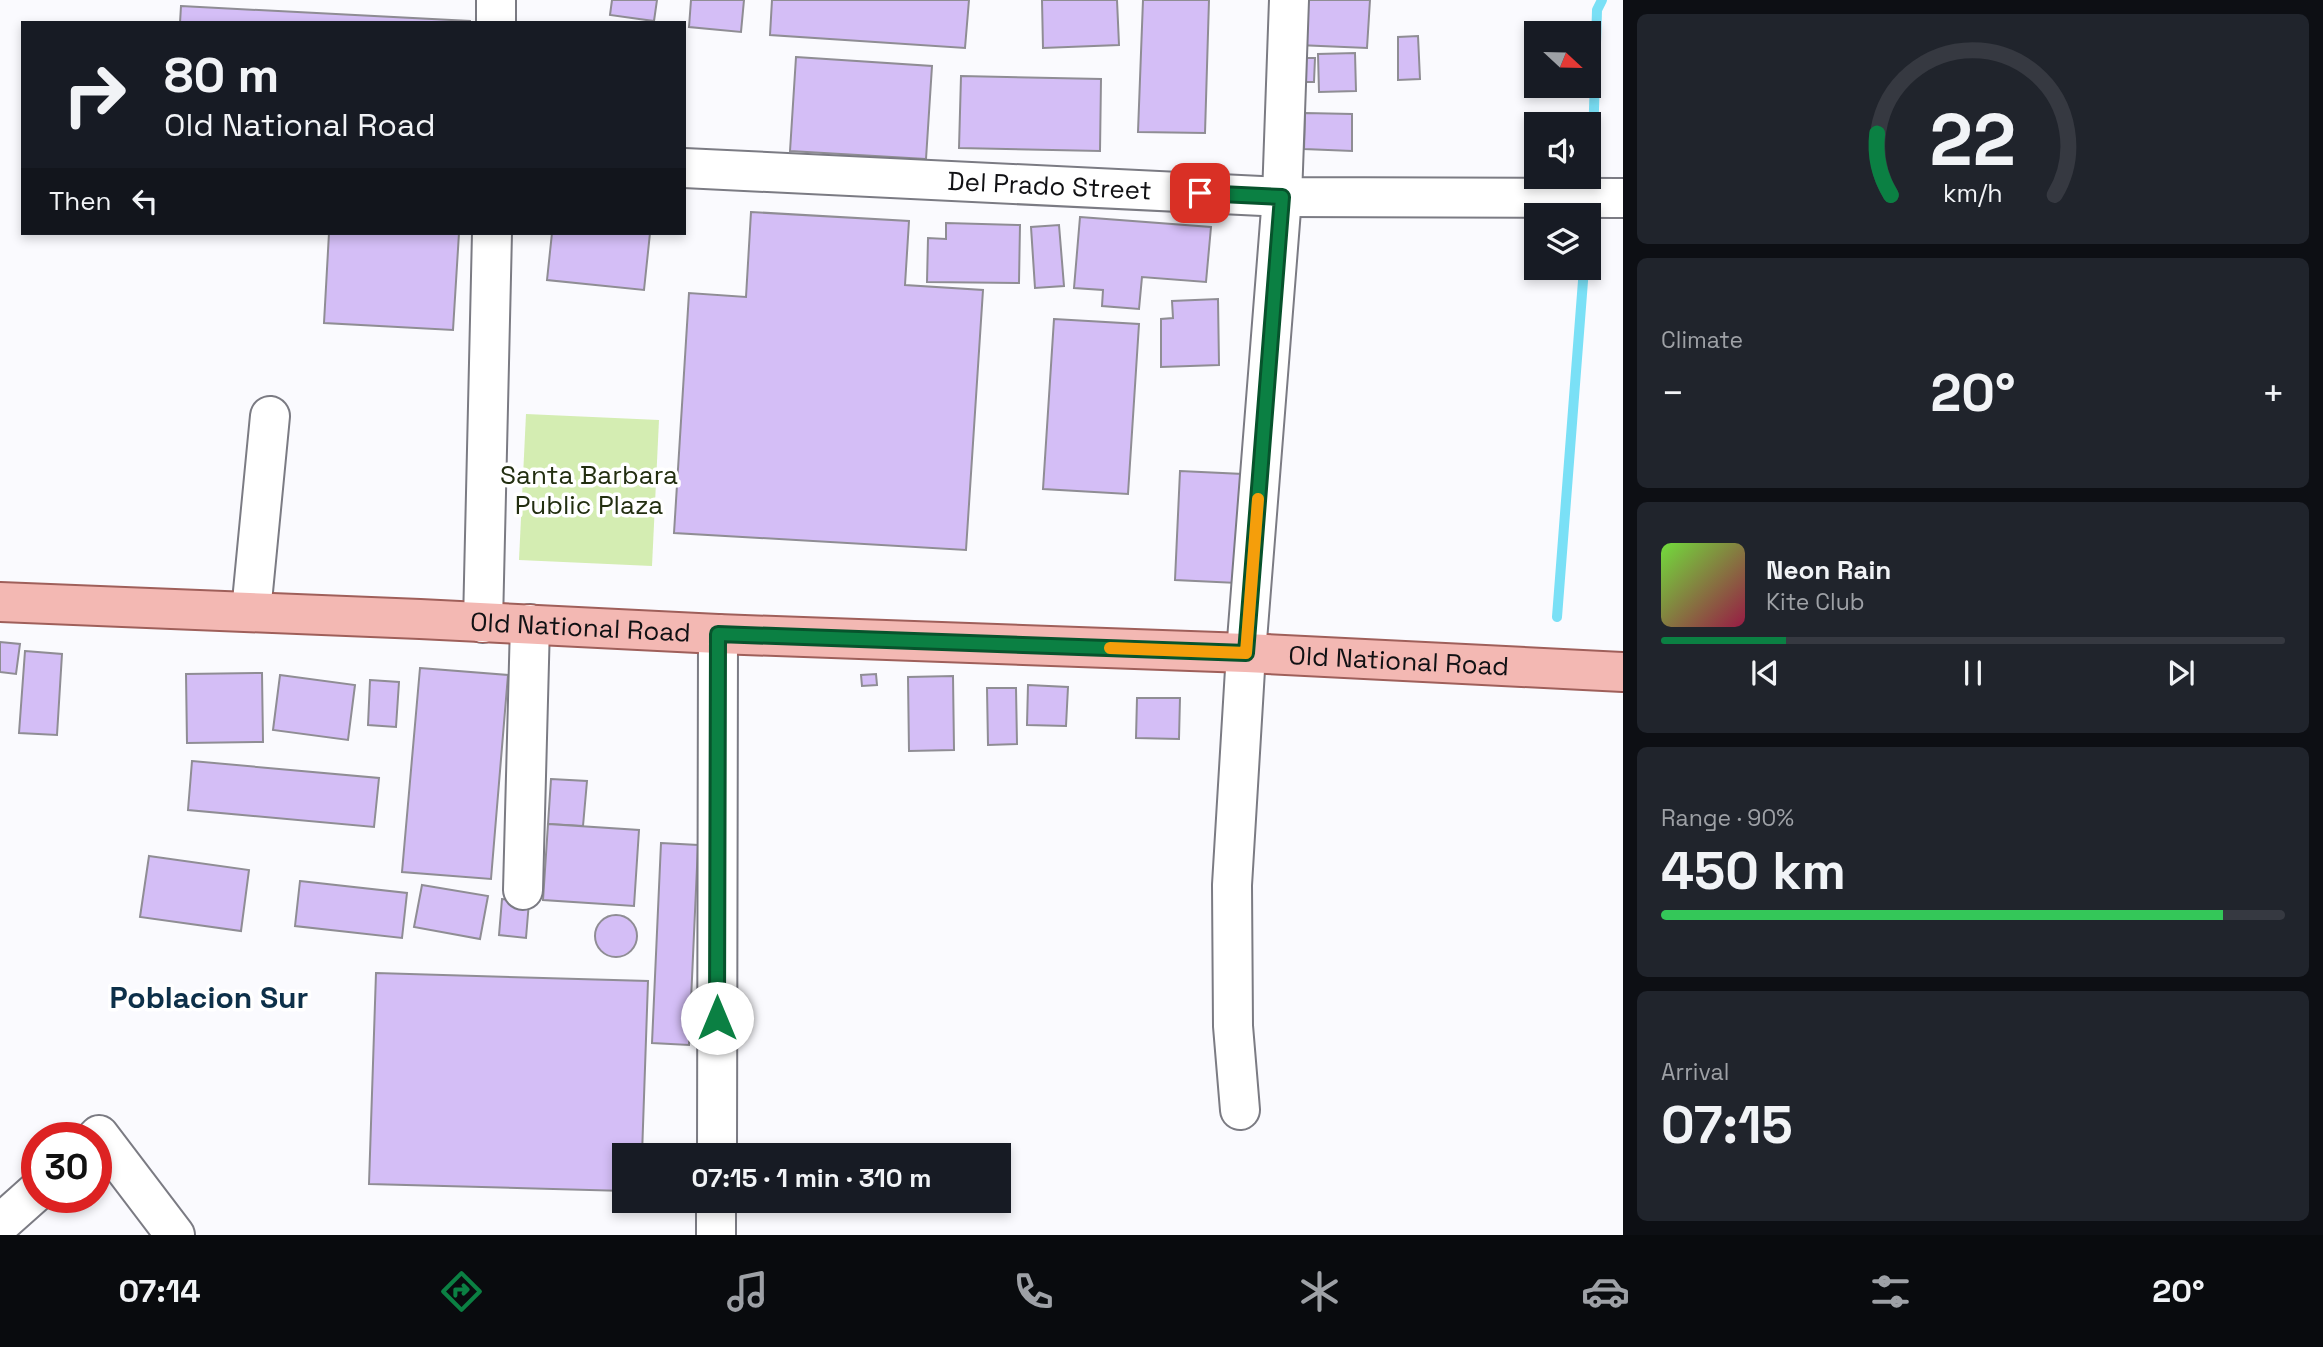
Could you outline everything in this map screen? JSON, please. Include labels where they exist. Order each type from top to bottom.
[{"type":"main road","name":"Old National Road","points":[[0,602],[718,634],[1246,653],[1623,672]]},
{"type":"street","points":[[496,0],[496,21]]},
{"type":"street","points":[[1240,1110],[1233,1026],[1232,885],[1246,653],[1282,197],[1289,0]]},
{"type":"street","name":"Del Prado Street","points":[[686,169],[1282,197],[1623,198]]},
{"type":"street","points":[[483,623],[492,235]]},
{"type":"street","points":[[251,612],[270,416]]},
{"type":"street","points":[[523,890],[530,624]]},
{"type":"street","points":[[716,1143],[718,634]]},
{"type":"street","points":[[112,1152],[175,1235]]},
{"type":"street","points":[[0,1224],[21,1205]]},
{"type":"street","points":[[716,1213],[716,1235]]},
{"type":"green space","name":"Santa Barbara Public Plaza","points":[[526,414],[659,420],[652,566],[519,560]]},
{"type":"building","points":[[612,0],[657,0],[654,21],[610,15]]},
{"type":"building","points":[[691,0],[744,0],[741,32],[689,27]]},
{"type":"building","points":[[772,0],[969,0],[965,48],[770,35]]},
{"type":"building","points":[[1042,0],[1117,0],[1119,45],[1043,48]]},
{"type":"building","points":[[1143,0],[1209,0],[1205,133],[1138,132]]},
{"type":"building","points":[[1300,0],[1370,0],[1367,48],[1298,45]]},
{"type":"building","points":[[181,6],[470,21],[180,21]]},
{"type":"building","points":[[1418,36],[1420,79],[1398,80],[1398,37]]},
{"type":"building","points":[[1355,53],[1356,91],[1319,92],[1318,54]]},
{"type":"building","points":[[796,57],[932,66],[926,159],[790,151]]},
{"type":"building","points":[[1294,58],[1315,58],[1314,82],[1294,82]]},
{"type":"building","points":[[961,76],[1101,79],[1100,151],[959,148]]},
{"type":"building","points":[[1305,113],[1352,114],[1352,151],[1304,149]]},
{"type":"building","points":[[751,212],[909,221],[905,285],[983,290],[966,550],[674,533],[689,293],[746,297]]},
{"type":"building","points":[[1080,217],[1211,227],[1206,282],[1142,277],[1139,309],[1102,306],[1103,290],[1074,288]]},
{"type":"building","points":[[946,223],[1020,225],[1019,283],[927,282],[928,238],[946,239]]},
{"type":"building","points":[[1059,225],[1064,286],[1035,288],[1031,227]]},
{"type":"building","points":[[329,235],[459,235],[453,330],[324,323]]},
{"type":"building","points":[[552,235],[650,235],[644,290],[547,280]]},
{"type":"building","points":[[1218,299],[1219,365],[1161,367],[1161,319],[1173,318],[1172,301]]},
{"type":"building","points":[[1054,319],[1139,324],[1128,494],[1043,489]]},
{"type":"building","points":[[1180,471],[1243,474],[1237,583],[1175,580]]},
{"type":"building","points":[[0,642],[20,644],[16,674],[0,672]]},
{"type":"building","points":[[25,651],[62,654],[57,735],[19,733]]},
{"type":"building","points":[[420,668],[508,675],[491,879],[402,872]]},
{"type":"building","points":[[262,673],[263,742],[187,743],[186,674]]},
{"type":"building","points":[[876,674],[877,685],[862,686],[861,675]]},
{"type":"building","points":[[280,675],[355,685],[348,740],[273,730]]},
{"type":"building","points":[[953,676],[954,750],[909,751],[908,677]]},
{"type":"building","points":[[370,680],[399,682],[396,727],[368,725]]},
{"type":"building","points":[[1028,685],[1068,687],[1066,726],[1027,725]]},
{"type":"building","points":[[987,688],[1016,688],[1017,744],[988,745]]},
{"type":"building","points":[[1137,698],[1180,698],[1179,739],[1136,738]]},
{"type":"building","points":[[192,761],[379,778],[374,827],[188,810]]},
{"type":"building","points":[[551,779],[587,781],[583,826],[548,824]]},
{"type":"building","points":[[548,824],[639,830],[634,906],[543,900]]},
{"type":"building","points":[[661,843],[698,845],[689,1045],[652,1043]]},
{"type":"building","points":[[149,856],[249,870],[241,931],[140,917]]},
{"type":"building","points":[[300,881],[407,893],[402,938],[295,926]]},
{"type":"building","points":[[422,885],[488,896],[480,939],[414,927]]},
{"type":"building","points":[[502,899],[529,902],[526,938],[499,935]]},
{"type":"building","points":[[616,915],[631,921],[637,936],[631,951],[616,957],[601,951],[595,936],[601,921]]},
{"type":"building","points":[[376,973],[648,981],[642,1143],[612,1143],[612,1191],[369,1184]]},
{"type":"waterway","points":[[1594,112],[1597,10],[1602,0]]},
{"type":"waterway","points":[[1557,617],[1583,280]]},
{"type":"slow traffic","points":[[1110,648],[1246,653],[1258,499]]},
{"type":"district","name":"Poblacion Sur","points":[[209,997]]},
{"type":"route","points":[[717,1018],[718,634],[1246,653],[1282,197],[1200,193]]}]
